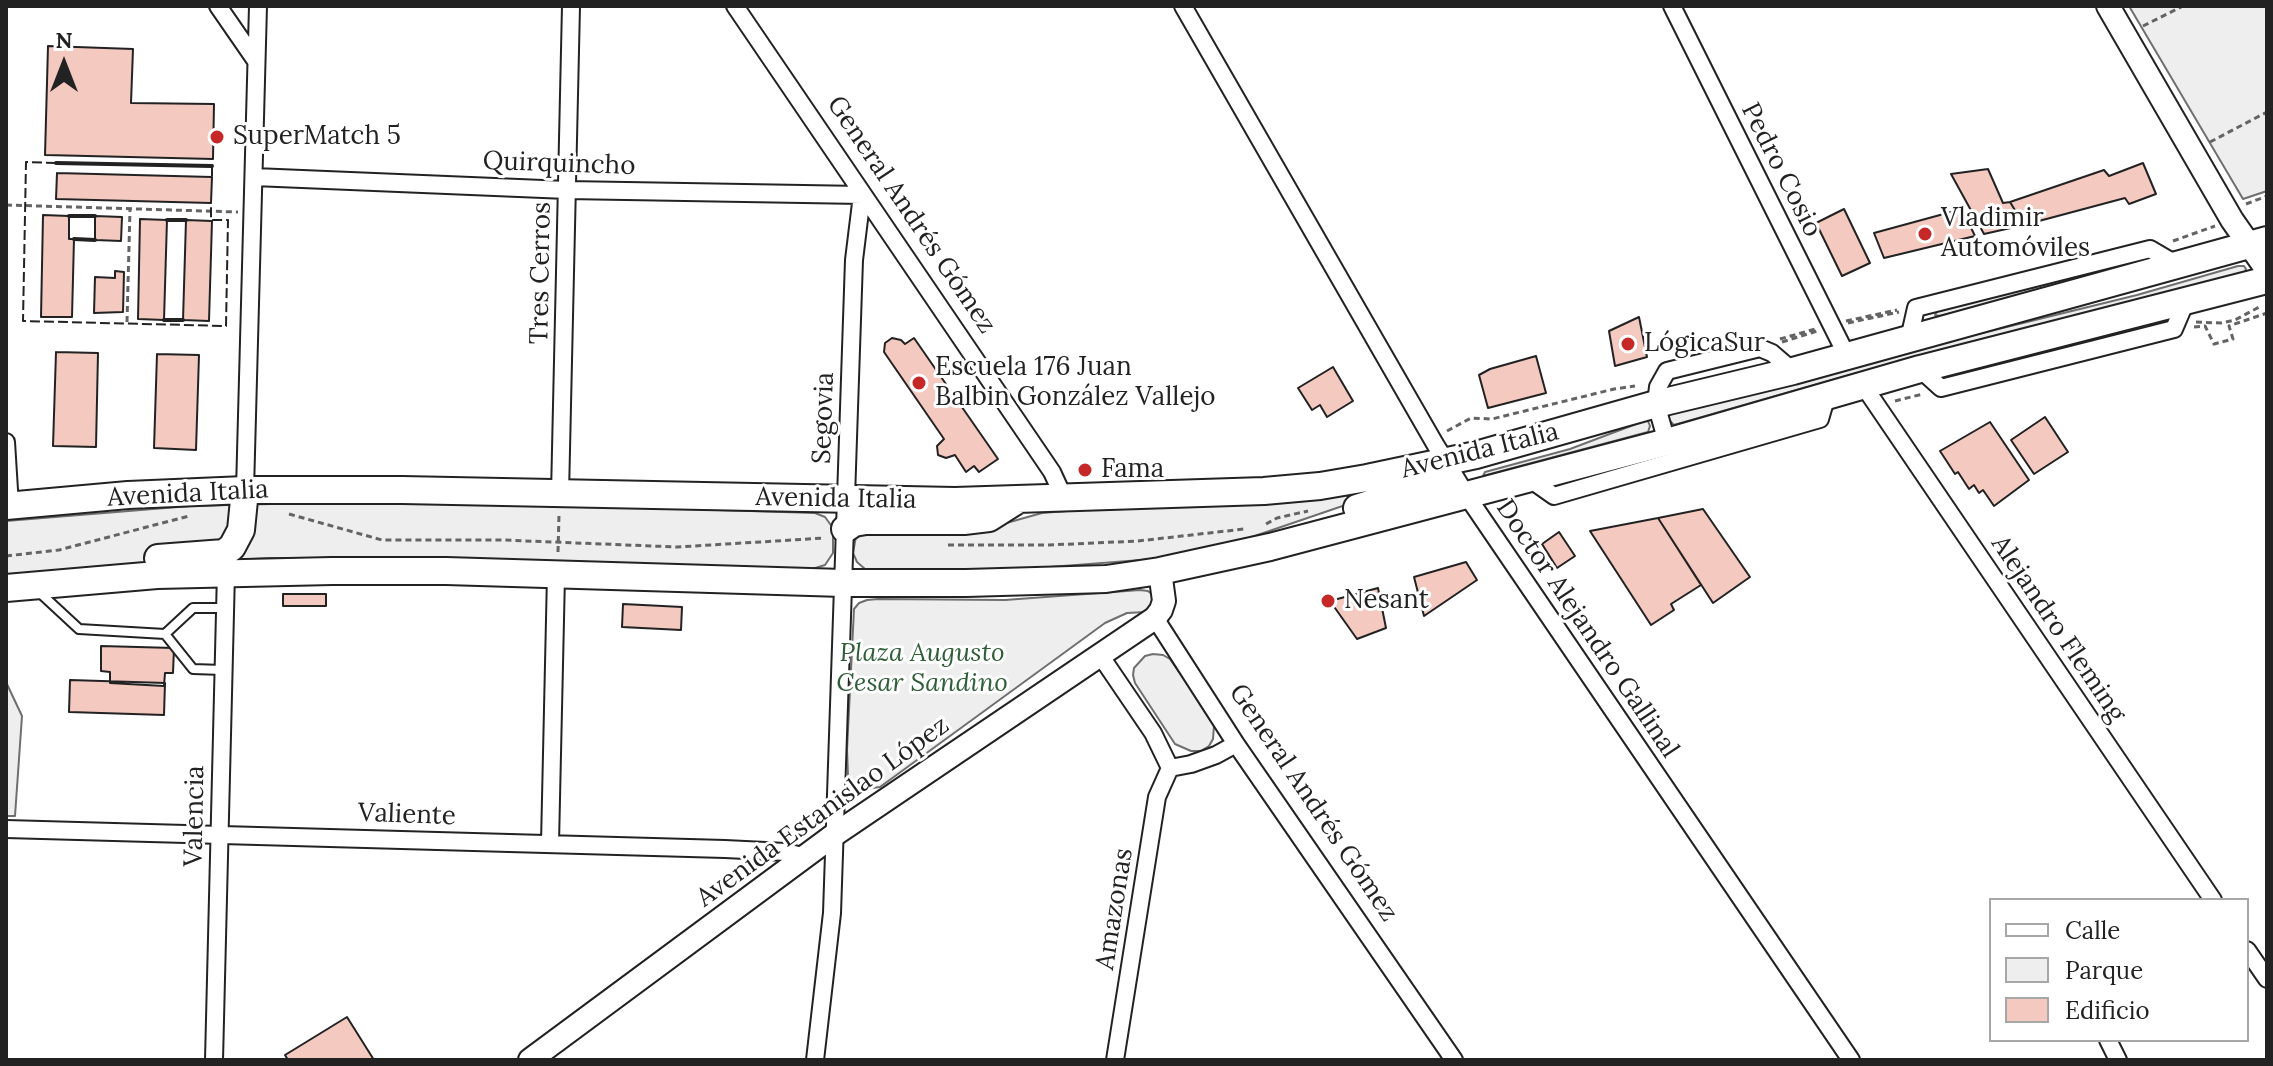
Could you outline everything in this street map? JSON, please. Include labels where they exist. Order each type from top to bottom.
[{"type":"main road","name":"Avenida Italia","points":[[8,506],[128,495],[245,490],[402,490],[955,501],[1264,491],[1367,478],[1446,461],[1656,404],[1793,371],[2258,243]]},
{"type":"main road","name":"Avenida Italia","points":[[19,586],[226,572],[446,571],[843,583],[1106,579],[1160,571],[1265,538],[1467,496],[1920,369],[2267,280]]},
{"type":"main road","points":[[1467,496],[1473,477],[1481,470],[1568,446],[1606,428],[1615,417]]},
{"type":"main road","points":[[1265,538],[1431,485],[1441,479],[1446,470],[1446,461]]},
{"type":"main road","points":[[95,579],[136,560],[224,553],[232,547],[241,530],[245,490]]},
{"type":"main road","points":[[844,534],[854,523],[866,521],[989,518],[1019,499]]},
{"type":"street","points":[[218,6],[256,61]]},
{"type":"street","points":[[245,490],[258,6]]},
{"type":"street","name":"Tres Cerros","points":[[560,494],[571,6]]},
{"type":"street","name":"General Andrés Gómez","points":[[735,6],[1052,472],[1064,498]]},
{"type":"street","name":"Doctor Alejandro Gallinal","points":[[1183,6],[1467,496],[1851,1060]]},
{"type":"street","name":"Pedro Cosio","points":[[1672,6],[1847,356]]},
{"type":"street","points":[[2108,6],[2232,220],[2258,243],[2267,270]]},
{"type":"street","name":"Quirquincho","points":[[254,177],[567,190],[862,195]]},
{"type":"street","name":"Segovia","points":[[815,1060],[832,913],[854,260],[862,195]]},
{"type":"street","points":[[1909,339],[1916,308],[2150,249],[2179,266]]},
{"type":"street","points":[[1920,369],[1941,388],[2174,329],[2186,301]]},
{"type":"street","points":[[1667,442],[1656,404],[1658,387],[1667,371],[1760,348],[1772,353],[1793,371]]},
{"type":"street","name":"Alejandro Fleming","points":[[1863,385],[2212,898]]},
{"type":"street","name":"Avenida Italia","points":[[1527,477],[1554,496],[1820,419],[1827,395]]},
{"type":"street","points":[[6,442],[8,506]]},
{"type":"street","points":[[1155,618],[1164,601],[1160,571]]},
{"type":"street","name":"Valencia","points":[[214,1060],[226,572]]},
{"type":"street","points":[[550,843],[556,575]]},
{"type":"street","name":"General Andrés Gómez","points":[[1155,618],[1236,744],[1454,1060]]},
{"type":"street","name":"Avenida Estanislao López","points":[[530,1060],[834,835],[1155,618]]},
{"type":"street","points":[[1100,655],[1153,733],[1170,768],[1216,755],[1236,744]]},
{"type":"street","name":"Amazonas","points":[[1115,1060],[1157,797],[1170,768]]},
{"type":"street","name":"Valiente","points":[[6,829],[550,843],[769,851],[806,857]]},
{"type":"street","points":[[2249,953],[2267,979]]},
{"type":"street","points":[[1438,1060],[1441,1040]]},
{"type":"street","points":[[2109,1042],[2118,1060]]},
{"type":"lane","points":[[19,586],[79,629],[165,634],[193,608],[225,608]]},
{"type":"lane","points":[[165,634],[193,669],[223,670]]},
{"type":"path","points":[[2125,35],[2183,6]]},
{"type":"path","points":[[2192,149],[2267,112]]},
{"type":"path","points":[[6,205],[254,212]]},
{"type":"path","points":[[127,322],[130,209]]},
{"type":"path","points":[[2150,249],[2232,220]]},
{"type":"path","points":[[2174,329],[2192,322],[2235,320],[2267,303]]},
{"type":"path","points":[[2174,329],[2205,326],[2214,344],[2233,339],[2229,326],[2267,313]]},
{"type":"path","points":[[1443,432],[1471,418],[1492,419],[1614,389],[1650,384],[1667,371]]},
{"type":"path","points":[[556,575],[560,494]]},
{"type":"path","points":[[1265,538],[1277,518],[1311,510]]},
{"type":"path","points":[[278,513],[304,517],[382,540],[503,540],[677,547],[844,534]]},
{"type":"path","points":[[6,556],[59,550],[188,516]]},
{"type":"path","points":[[938,544],[969,546],[1138,541],[1246,529]]},
{"type":"green space","points":[[2129,6],[2267,6],[2267,191],[2243,199]]},
{"type":"green space","points":[[2141,259],[2144,261],[2142,264],[1935,315],[1937,311]]},
{"type":"green space","points":[[2244,266],[2244,274],[1853,374],[1674,425],[1667,418],[1668,415],[2137,295]]},
{"type":"green space","points":[[1648,421],[1650,426],[1648,432],[1483,476],[1485,472],[1570,449]]},
{"type":"green space","points":[[1403,481],[1366,498],[1240,541],[1154,559],[1011,570],[876,571],[865,569],[853,553],[856,536],[863,531],[992,527],[1042,513],[1118,507],[1290,501]]},
{"type":"green space","points":[[352,502],[815,513],[825,517],[833,528],[833,553],[825,565],[812,569],[433,558],[269,558],[6,576],[6,521],[190,506]]},
{"type":"green space","name":"Plaza Augusto Cesar Sandino","points":[[1140,590],[1153,595],[1154,602],[1146,612],[1127,613],[1105,623],[880,787],[865,789],[851,782],[847,750],[854,609],[859,603],[878,599],[1005,600]]},
{"type":"green space","points":[[1153,654],[1170,659],[1211,718],[1213,739],[1201,751],[1191,751],[1175,744],[1135,683],[1134,668],[1145,656]]},
{"type":"green space","points":[[6,682],[22,716],[15,816],[6,816]]},
{"type":"building","points":[[48,46],[133,49],[131,103],[214,104],[213,159],[45,155]]},
{"type":"building","points":[[2143,163],[2156,194],[2129,204],[2125,198],[2024,225],[2010,202],[2104,170],[2109,176]]},
{"type":"building","points":[[1988,169],[2003,203],[2010,202],[2024,225],[1984,234],[1951,174]]},
{"type":"building","points":[[57,173],[212,177],[211,203],[56,199]]},
{"type":"building","name":"Vladimir Automóviles","points":[[1844,209],[1870,263],[1842,276],[1816,223]]},
{"type":"building","name":"Vladimir Automóviles","points":[[1962,209],[1975,236],[1884,258],[1874,233]]},
{"type":"building","points":[[43,215],[69,216],[69,239],[74,239],[72,317],[41,317]]},
{"type":"building","points":[[95,216],[122,217],[121,241],[95,240]]},
{"type":"building","points":[[140,219],[167,220],[164,320],[138,319]]},
{"type":"building","points":[[186,220],[212,221],[209,321],[183,320]]},
{"type":"building","points":[[115,271],[124,272],[123,312],[94,313],[95,277],[115,278]]},
{"type":"building","name":"LógicaSur","points":[[1639,317],[1647,357],[1615,366],[1609,331]]},
{"type":"building","points":[[892,338],[905,344],[914,338],[998,459],[979,472],[974,466],[966,472],[955,455],[946,458],[938,455],[937,446],[944,439],[884,352],[885,343]]},
{"type":"building","points":[[56,352],[98,353],[96,447],[53,446]]},
{"type":"building","points":[[157,354],[199,355],[196,450],[154,448]]},
{"type":"building","points":[[1536,356],[1546,393],[1488,408],[1479,375]]},
{"type":"building","points":[[1333,367],[1353,401],[1327,417],[1320,405],[1312,410],[1298,388]]},
{"type":"building","points":[[2045,417],[2068,452],[2034,474],[2011,440]]},
{"type":"building","points":[[1990,422],[2029,480],[1994,506],[1983,490],[1979,493],[1974,485],[1969,489],[1940,451]]},
{"type":"building","points":[[1703,509],[1750,577],[1713,603],[1658,518]]},
{"type":"building","points":[[1658,518],[1701,585],[1671,604],[1674,610],[1651,625],[1590,531]]},
{"type":"building","points":[[1559,532],[1575,556],[1557,568],[1542,544]]},
{"type":"building","points":[[1466,562],[1477,580],[1424,616],[1414,577]]},
{"type":"building","points":[[1378,588],[1386,628],[1357,639],[1330,601]]},
{"type":"building","points":[[283,594],[326,594],[326,606],[283,606]]},
{"type":"building","points":[[623,604],[682,607],[681,630],[622,627]]},
{"type":"building","points":[[101,646],[174,648],[173,673],[165,673],[164,686],[110,683],[110,672],[101,671]]},
{"type":"building","points":[[70,680],[165,683],[164,715],[69,712]]},
{"type":"building","points":[[347,1017],[374,1060],[288,1060],[285,1055]]},
{"type":"fence","points":[[56,163],[26,162],[23,321],[226,326],[228,220],[211,220],[211,203]]},
{"type":"fence","points":[[212,166],[212,177]]},
{"type":"wall","points":[[56,163],[212,166]]},
{"type":"wall","points":[[69,216],[95,216]]},
{"type":"wall","points":[[167,220],[186,220]]},
{"type":"wall","points":[[74,239],[95,240]]},
{"type":"wall","points":[[164,320],[183,320]]},
{"type":"place","name":"SuperMatch 5","points":[[217,137]]},
{"type":"place","name":"Vladimir Automóviles","points":[[1925,234]]},
{"type":"place","name":"LógicaSur","points":[[1628,344]]},
{"type":"place","name":"Escuela 176 Juan Balbin González Vallejo","points":[[919,383]]},
{"type":"place","name":"Fama","points":[[1085,470]]},
{"type":"place","name":"Nesant","points":[[1328,601]]}]
